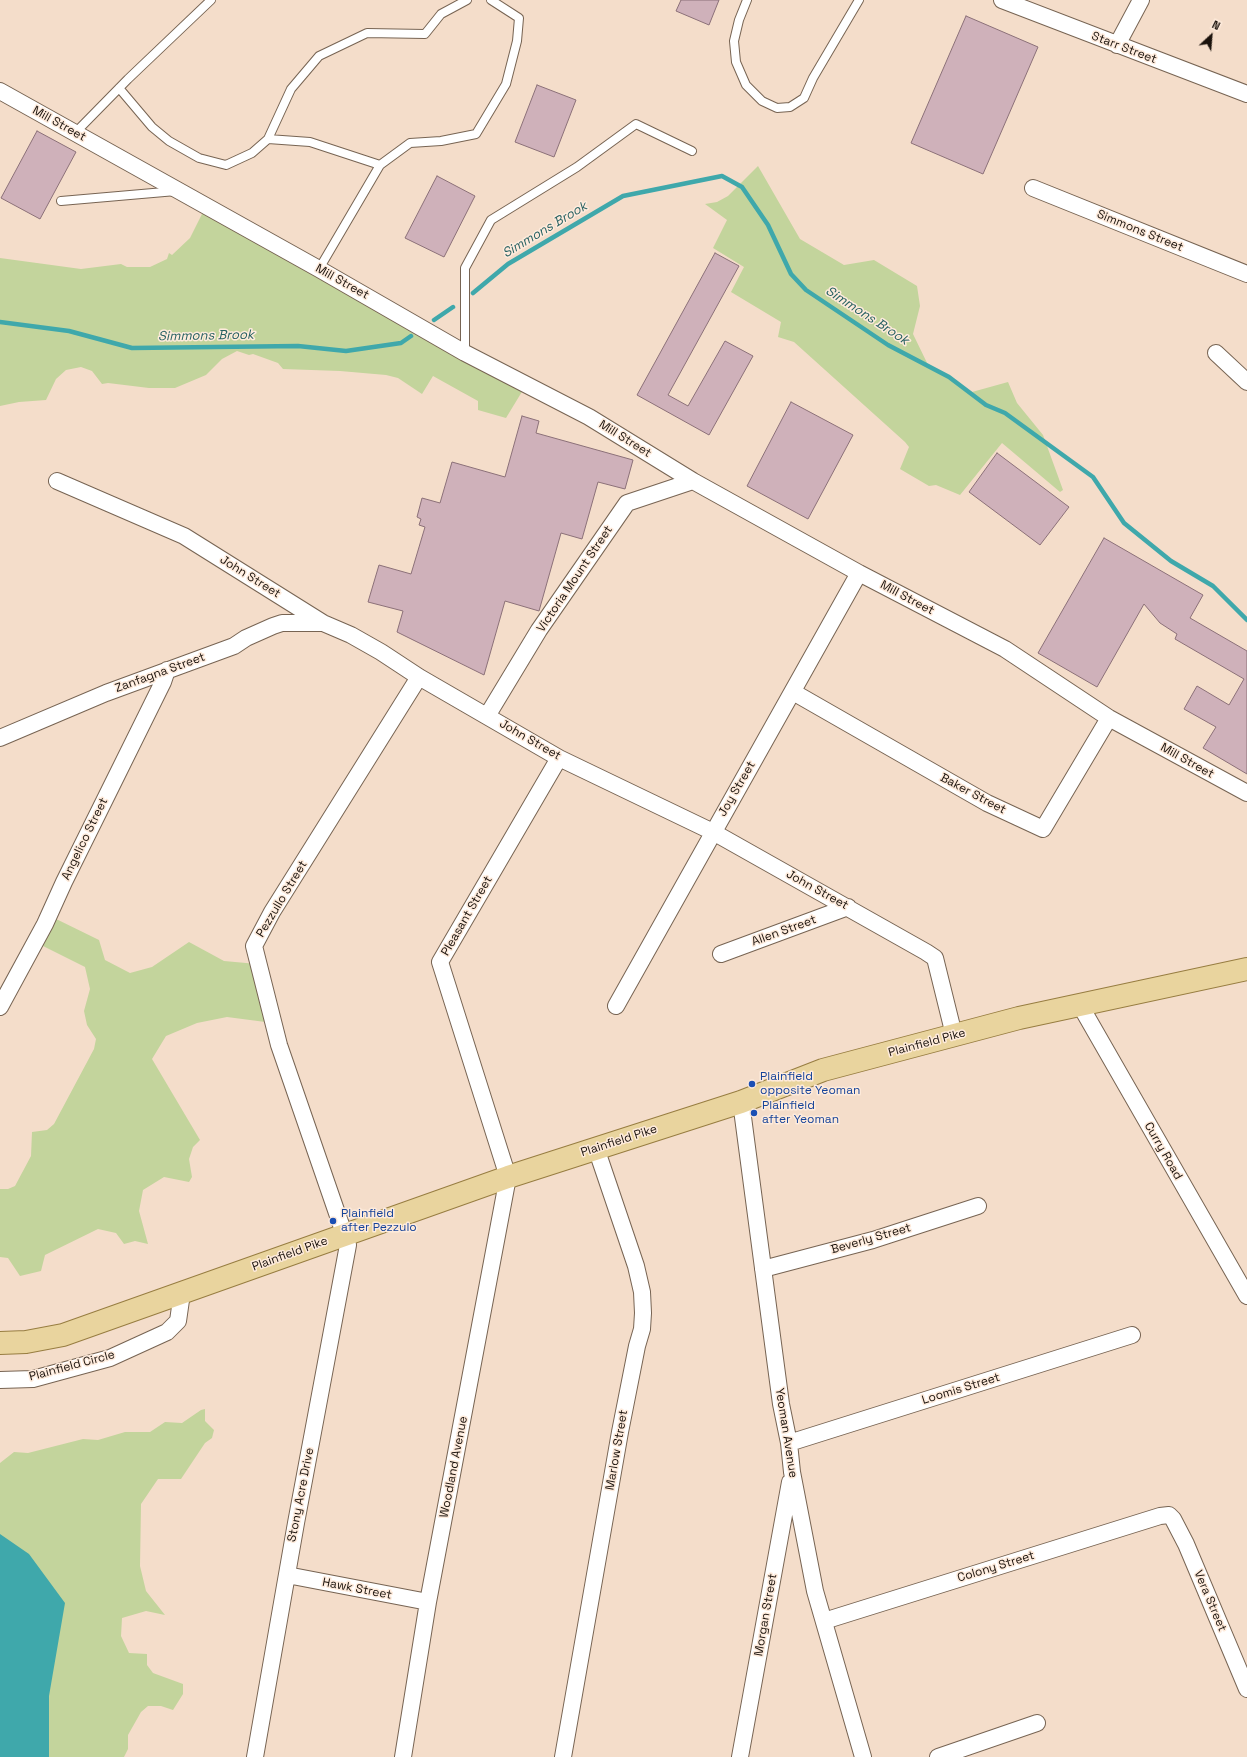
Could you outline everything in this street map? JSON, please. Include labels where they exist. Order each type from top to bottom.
[{"type":"main road","name":"Plainfield Pike","points":[[0,1343],[26,1342],[63,1335],[508,1176],[741,1102],[822,1070],[1019,1018],[1247,969]]},
{"type":"street","name":"Starr Street","points":[[1002,0],[1247,94]]},
{"type":"street","points":[[1117,45],[1141,0]]},
{"type":"street","name":"Mill Street","points":[[0,91],[319,269],[464,352],[589,417],[693,481],[859,573],[1005,649],[1109,718],[1247,793]]},
{"type":"street","name":"Simmons Street","points":[[1033,188],[1247,274]]},
{"type":"street","points":[[1216,353],[1247,382]]},
{"type":"street","name":"John Street","points":[[58,481],[184,536],[323,623],[363,642],[419,677],[559,758],[713,832],[848,907],[935,958],[954,1035]]},
{"type":"street","name":"Victoria Mount Street","points":[[488,716],[539,630],[627,503],[693,481]]},
{"type":"street","name":"Joy Street","points":[[616,1006],[859,573]]},
{"type":"street","name":"Zanfagna Street","points":[[0,738],[106,693],[234,646],[246,638],[273,626],[282,624],[323,623]]},
{"type":"street","name":"Angelico Street","points":[[0,1007],[45,924],[64,882],[163,682],[167,670]]},
{"type":"street","name":"Pezzullo Street","points":[[344,1235],[279,1045],[254,946],[272,912],[419,677]]},
{"type":"street","name":"Baker Street","points":[[793,692],[987,803],[1043,829],[1109,718]]},
{"type":"street","name":"Pleasant Street","points":[[508,1176],[440,962],[559,758]]},
{"type":"street","name":"Allen Street","points":[[721,954],[848,907]]},
{"type":"street","name":"Curry Road","points":[[1080,1004],[1247,1296]]},
{"type":"street","name":"Yeoman Avenue","points":[[741,1102],[781,1404],[789,1443],[792,1472],[815,1591],[863,1757]]},
{"type":"street","name":"Marlow Street","points":[[563,1757],[618,1439],[637,1346],[642,1330],[643,1312],[642,1292],[636,1266],[596,1148]]},
{"type":"street","name":"Woodland Avenue","points":[[403,1757],[428,1602],[508,1176]]},
{"type":"street","name":"Beverly Street","points":[[763,1269],[873,1240],[978,1206]]},
{"type":"street","name":"Stony Acre Drive","points":[[255,1757],[286,1576],[348,1245],[344,1235]]},
{"type":"street","name":"Plainfield Circle","points":[[0,1380],[33,1379],[110,1358],[167,1332],[178,1321],[182,1293]]},
{"type":"street","name":"Loomis Street","points":[[789,1443],[1132,1335]]},
{"type":"street","name":"Morgan Street","points":[[740,1757],[792,1472]]},
{"type":"street","name":"Colony Street","points":[[824,1621],[1160,1516],[1169,1515]]},
{"type":"street","name":"Vera Street","points":[[1169,1515],[1173,1519],[1186,1544],[1247,1689]]},
{"type":"street","name":"Hawk Street","points":[[286,1576],[428,1602]]},
{"type":"street","points":[[938,1757],[1037,1723]]},
{"type":"lane","points":[[75,133],[119,88],[211,0]]},
{"type":"lane","points":[[119,88],[152,126],[169,141],[198,158],[226,165],[252,153],[268,139],[291,89],[319,56],[367,33],[425,34],[441,14],[467,0]]},
{"type":"lane","points":[[319,269],[380,166],[410,143],[441,141],[476,134],[506,84],[517,41],[519,18],[491,0]]},
{"type":"lane","points":[[747,0],[739,20],[734,41],[736,62],[746,85],[762,101],[777,108],[790,107],[804,98],[813,78],[859,0]]},
{"type":"lane","points":[[464,352],[465,268],[491,220],[577,167],[636,124],[692,151]]},
{"type":"lane","points":[[268,139],[310,142],[380,166]]},
{"type":"lane","points":[[61,200],[179,191]]},
{"type":"green space","points":[[758,166],[800,239],[844,265],[874,260],[917,286],[920,306],[913,334],[929,367],[972,392],[1008,382],[1017,403],[1043,435],[1063,490],[1060,492],[1002,443],[960,495],[936,485],[929,486],[900,469],[909,447],[905,442],[794,342],[778,337],[781,322],[731,292],[744,267],[713,248],[727,220],[705,204],[717,202],[728,196]]},
{"type":"green space","points":[[206,206],[523,390],[506,418],[478,410],[478,401],[433,376],[422,394],[398,378],[386,375],[340,371],[283,369],[278,363],[253,354],[249,355],[237,351],[222,359],[206,375],[175,388],[149,388],[108,383],[102,384],[92,371],[81,367],[66,370],[56,379],[46,400],[19,402],[0,406],[0,258],[81,269],[121,264],[127,267],[150,267],[167,259],[169,253],[172,255],[190,238]]},
{"type":"green space","points":[[50,916],[99,940],[105,960],[130,973],[152,967],[189,942],[224,961],[257,964],[273,1023],[227,1017],[197,1023],[166,1036],[152,1059],[200,1140],[193,1147],[189,1159],[192,1177],[189,1182],[164,1177],[143,1190],[139,1211],[148,1244],[135,1241],[124,1244],[116,1233],[98,1229],[45,1255],[41,1271],[20,1276],[8,1258],[0,1257],[0,1189],[8,1189],[15,1186],[31,1156],[32,1132],[47,1130],[54,1124],[94,1049],[96,1039],[87,1025],[84,1011],[90,989],[85,967],[35,942]]},
{"type":"green space","points":[[205,1409],[205,1421],[214,1430],[212,1438],[205,1443],[181,1479],[158,1479],[141,1504],[140,1566],[146,1591],[165,1615],[146,1611],[122,1618],[121,1636],[129,1653],[147,1654],[147,1665],[153,1673],[183,1684],[183,1694],[173,1710],[161,1706],[148,1706],[141,1712],[128,1735],[128,1749],[124,1757],[0,1757],[0,1463],[14,1452],[28,1453],[83,1439],[98,1440],[125,1432],[150,1432],[165,1422],[182,1423],[201,1410]]},
{"type":"water","points":[[0,1534],[29,1554],[65,1603],[49,1696],[49,1757],[0,1757]]},
{"type":"building","points":[[681,0],[719,0],[709,25],[676,11]]},
{"type":"building","points":[[966,16],[1038,47],[983,174],[911,143]]},
{"type":"building","points":[[537,85],[576,100],[554,157],[515,142]]},
{"type":"building","points":[[37,131],[76,152],[40,219],[1,198]]},
{"type":"building","points":[[437,176],[475,196],[444,257],[405,238]]},
{"type":"building","points":[[715,253],[739,266],[668,395],[688,406],[725,341],[753,356],[709,435],[637,395]]},
{"type":"building","points":[[791,402],[853,435],[808,519],[747,486]]},
{"type":"building","points":[[522,416],[539,421],[536,433],[633,460],[625,489],[598,482],[582,539],[561,533],[539,611],[505,601],[484,675],[397,632],[403,611],[368,602],[379,565],[411,574],[425,527],[419,525],[421,519],[417,517],[422,498],[440,503],[452,462],[505,477]]},
{"type":"building","points":[[997,453],[1069,507],[1040,545],[969,492]]},
{"type":"building","points":[[1104,538],[1203,595],[1190,618],[1247,651],[1247,774],[1203,748],[1216,727],[1184,709],[1197,686],[1229,705],[1244,679],[1175,639],[1177,634],[1160,623],[1144,604],[1097,687],[1038,653]]},
{"type":"waterway","name":"Simmons Brook","points":[[473,293],[508,264],[623,196],[722,176],[742,187],[768,225],[791,274],[806,290],[888,345],[949,377],[986,405],[1005,413],[1093,477],[1124,523],[1171,561],[1213,586],[1247,620]]},
{"type":"waterway","name":"Simmons Brook","points":[[434,320],[453,307]]},
{"type":"waterway","name":"Simmons Brook","points":[[0,322],[69,331],[132,348],[298,346],[346,351],[401,343],[411,336]]},
{"type":"place","name":"Plainfield opposite Yeoman","points":[[752,1084]]},
{"type":"place","name":"Plainfield after Yeoman","points":[[754,1113]]},
{"type":"place","name":"Plainfield after Pezzulo","points":[[333,1221]]}]
